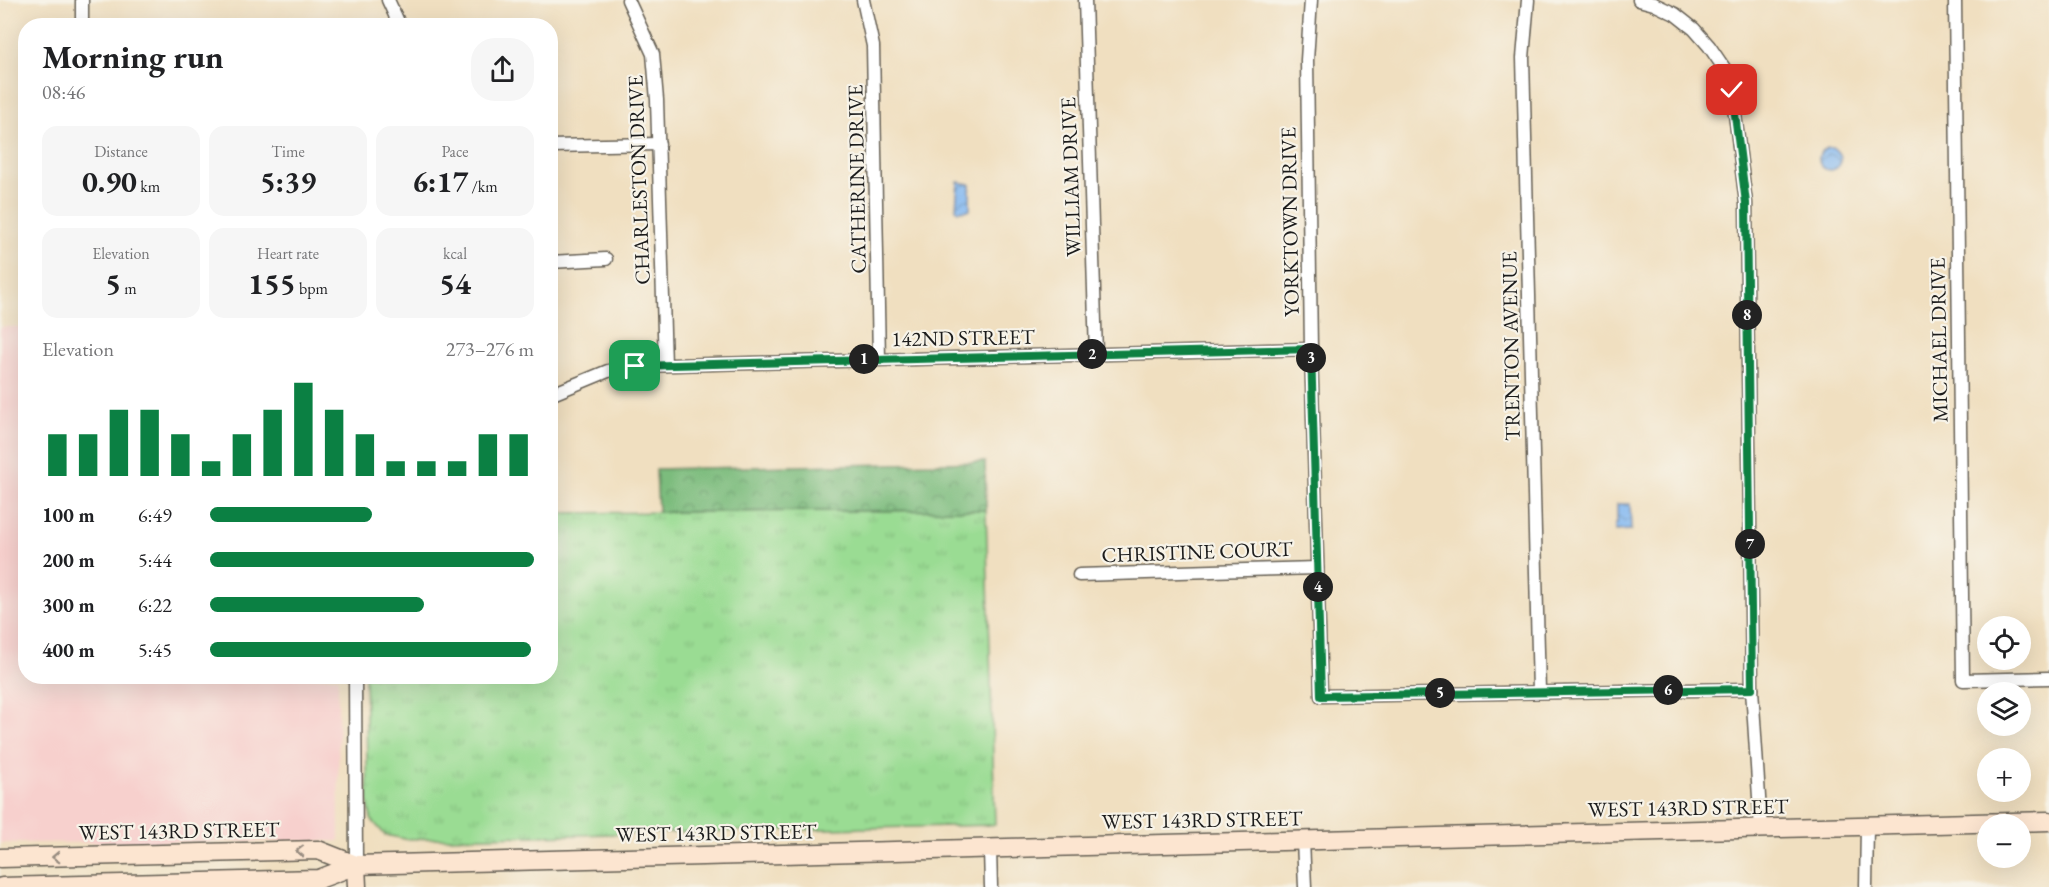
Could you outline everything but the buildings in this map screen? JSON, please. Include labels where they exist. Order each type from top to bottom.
[{"type":"main road","name":"WEST 143RD STREET","points":[[2,887],[320,879],[356,865],[2049,821]]},
{"type":"main road","name":"WEST 143RD STREET","points":[[0,858],[318,850],[356,865]]},
{"type":"main road","points":[[356,865],[357,887]]},
{"type":"street","points":[[82,0],[82,18]]},
{"type":"street","points":[[388,0],[396,18]]},
{"type":"street","name":"CHARLESTON DRIVE","points":[[628,0],[653,54],[659,144],[665,365]]},
{"type":"street","name":"CATHERINE DRIVE","points":[[863,0],[873,46],[879,359]]},
{"type":"street","name":"WILLIAM DRIVE","points":[[1085,0],[1096,354]]},
{"type":"street","name":"YORKTOWN DRIVE","points":[[1311,0],[1307,60],[1311,349],[1321,696],[1752,689]]},
{"type":"street","name":"TRENTON AVENUE","points":[[1528,0],[1523,58],[1539,691]]},
{"type":"street","points":[[1639,0],[1675,14],[1694,29],[1724,69],[1732,90],[1746,203],[1752,689],[1761,828]]},
{"type":"street","name":"MICHAEL DRIVE","points":[[1955,0],[1963,680],[2049,678]]},
{"type":"street","points":[[558,146],[659,144]]},
{"type":"street","points":[[558,262],[606,259]]},
{"type":"street","name":"142ND STREET","points":[[558,393],[608,371],[635,366],[1311,349]]},
{"type":"street","name":"CHRISTINE COURT","points":[[1079,575],[1317,568]]},
{"type":"street","points":[[355,684],[356,865]]},
{"type":"street","points":[[1866,887],[1867,826]]},
{"type":"street","points":[[1303,840],[1305,887]]},
{"type":"street","points":[[990,849],[991,887]]},
{"type":"shaded area","points":[[0,327],[18,327],[18,684],[338,684],[339,841],[0,843]]},
{"type":"green space","points":[[985,462],[986,510],[658,512],[656,469]]},
{"type":"green space","points":[[986,510],[995,825],[405,839],[385,835],[371,819],[368,802],[365,684],[558,684],[558,513]]},
{"type":"water","points":[[1830,148],[1838,151],[1841,159],[1838,167],[1830,170],[1822,167],[1819,159],[1822,151]]},
{"type":"water","points":[[958,182],[970,184],[970,210],[958,211],[956,209]]},
{"type":"water","points":[[1617,504],[1630,504],[1631,530],[1615,531]]},
{"type":"route","points":[[635,366],[1311,349],[1321,696],[1752,689],[1746,203],[1732,90]]}]
